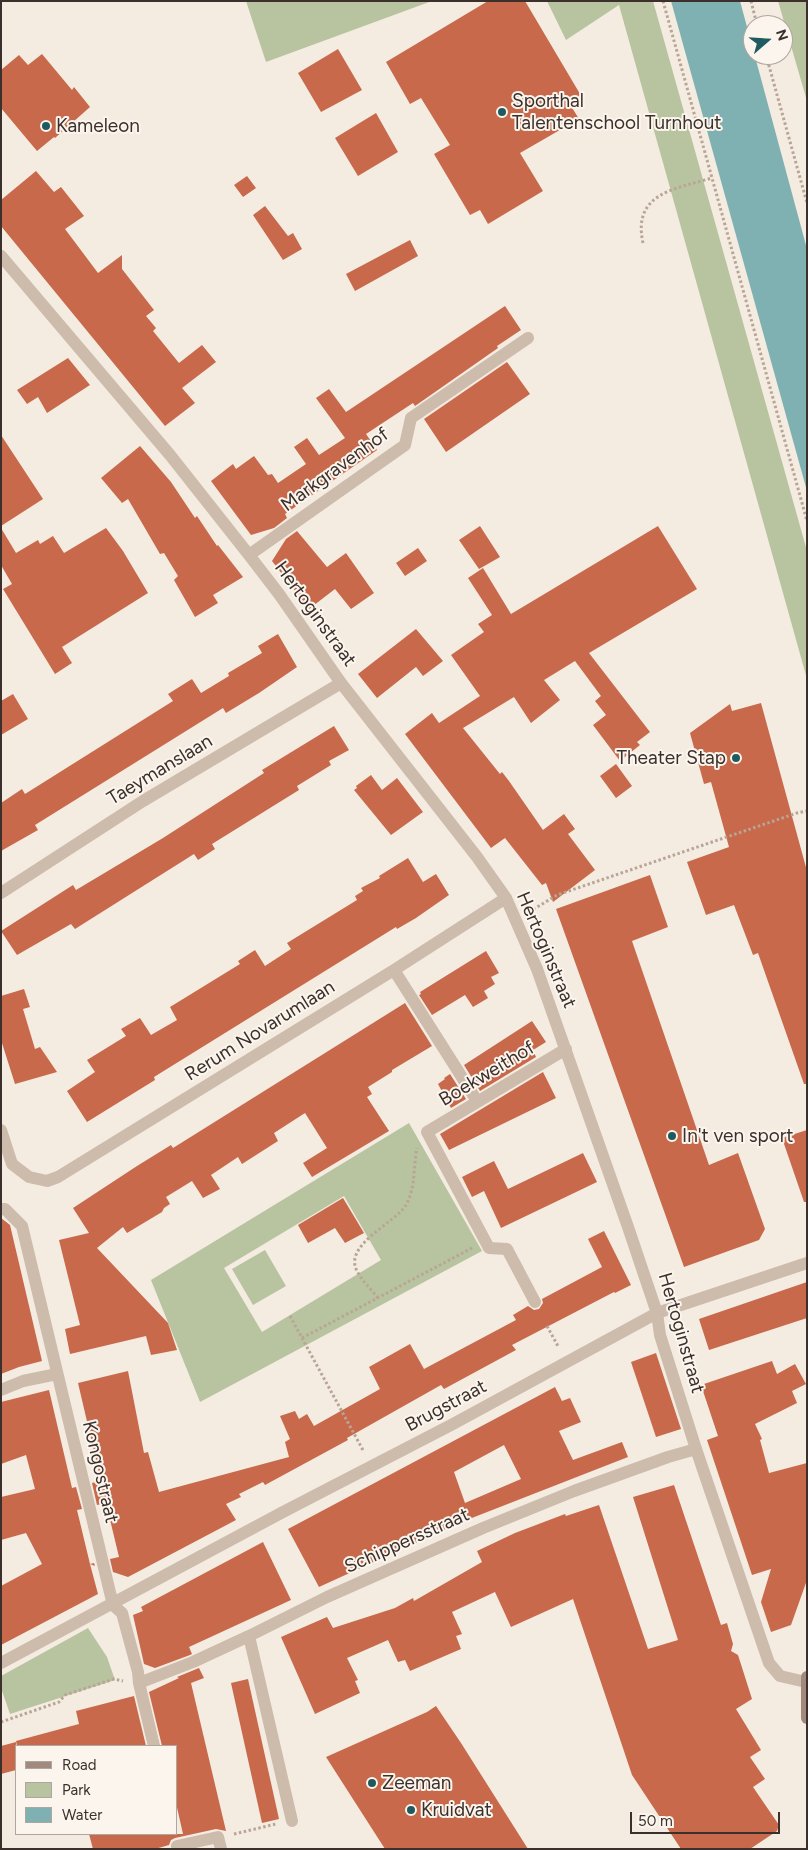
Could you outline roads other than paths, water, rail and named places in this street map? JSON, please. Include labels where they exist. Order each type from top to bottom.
[{"type":"street","name":"Hertoginstraat","points":[[1,256],[170,455],[249,555],[341,682],[477,857],[506,898],[537,969],[657,1313],[660,1335],[696,1449],[769,1663],[780,1676],[806,1680]]},
{"type":"street","name":"Markgravenhof","points":[[249,555],[405,445],[411,418],[528,338]]},
{"type":"street","name":"Taeymanslaan","points":[[1,893],[143,801],[341,682]]},
{"type":"street","name":"Rerum Novarumlaan","points":[[1,1130],[12,1164],[29,1177],[47,1181],[58,1177],[394,970],[506,898]]},
{"type":"street","points":[[394,970],[478,1100]]},
{"type":"street","name":"Boekweithof","points":[[535,1302],[507,1249],[490,1248],[427,1132],[566,1049]]},
{"type":"street","name":"Kongostraat","points":[[3,1209],[22,1226],[112,1605],[122,1613],[138,1672],[154,1745]]},
{"type":"street","name":"Brugstraat","points":[[1,1663],[283,1512],[453,1424],[657,1313],[807,1262]]},
{"type":"street","points":[[1,1390],[23,1381],[57,1374]]},
{"type":"street","name":"Schippersstraat","points":[[139,1683],[193,1662],[327,1597],[574,1490],[696,1449]]},
{"type":"street","points":[[249,1636],[292,1821]]},
{"type":"street","points":[[806,1680],[807,1718]]},
{"type":"street","points":[[176,1843],[219,1843]]},
{"type":"water","points":[[671,1],[740,1],[744,15],[743,65],[757,65],[807,249],[807,491]]},
{"type":"place","name":"Sporthal Talentenschool Turnhout","points":[[502,112]]},
{"type":"place","name":"Kameleon","points":[[46,126]]},
{"type":"place","name":"Theater Stap","points":[[736,758]]},
{"type":"place","name":"In't ven sport","points":[[672,1136]]},
{"type":"place","name":"Zeeman","points":[[372,1783]]},
{"type":"place","name":"Kruidvat","points":[[411,1810]]}]
